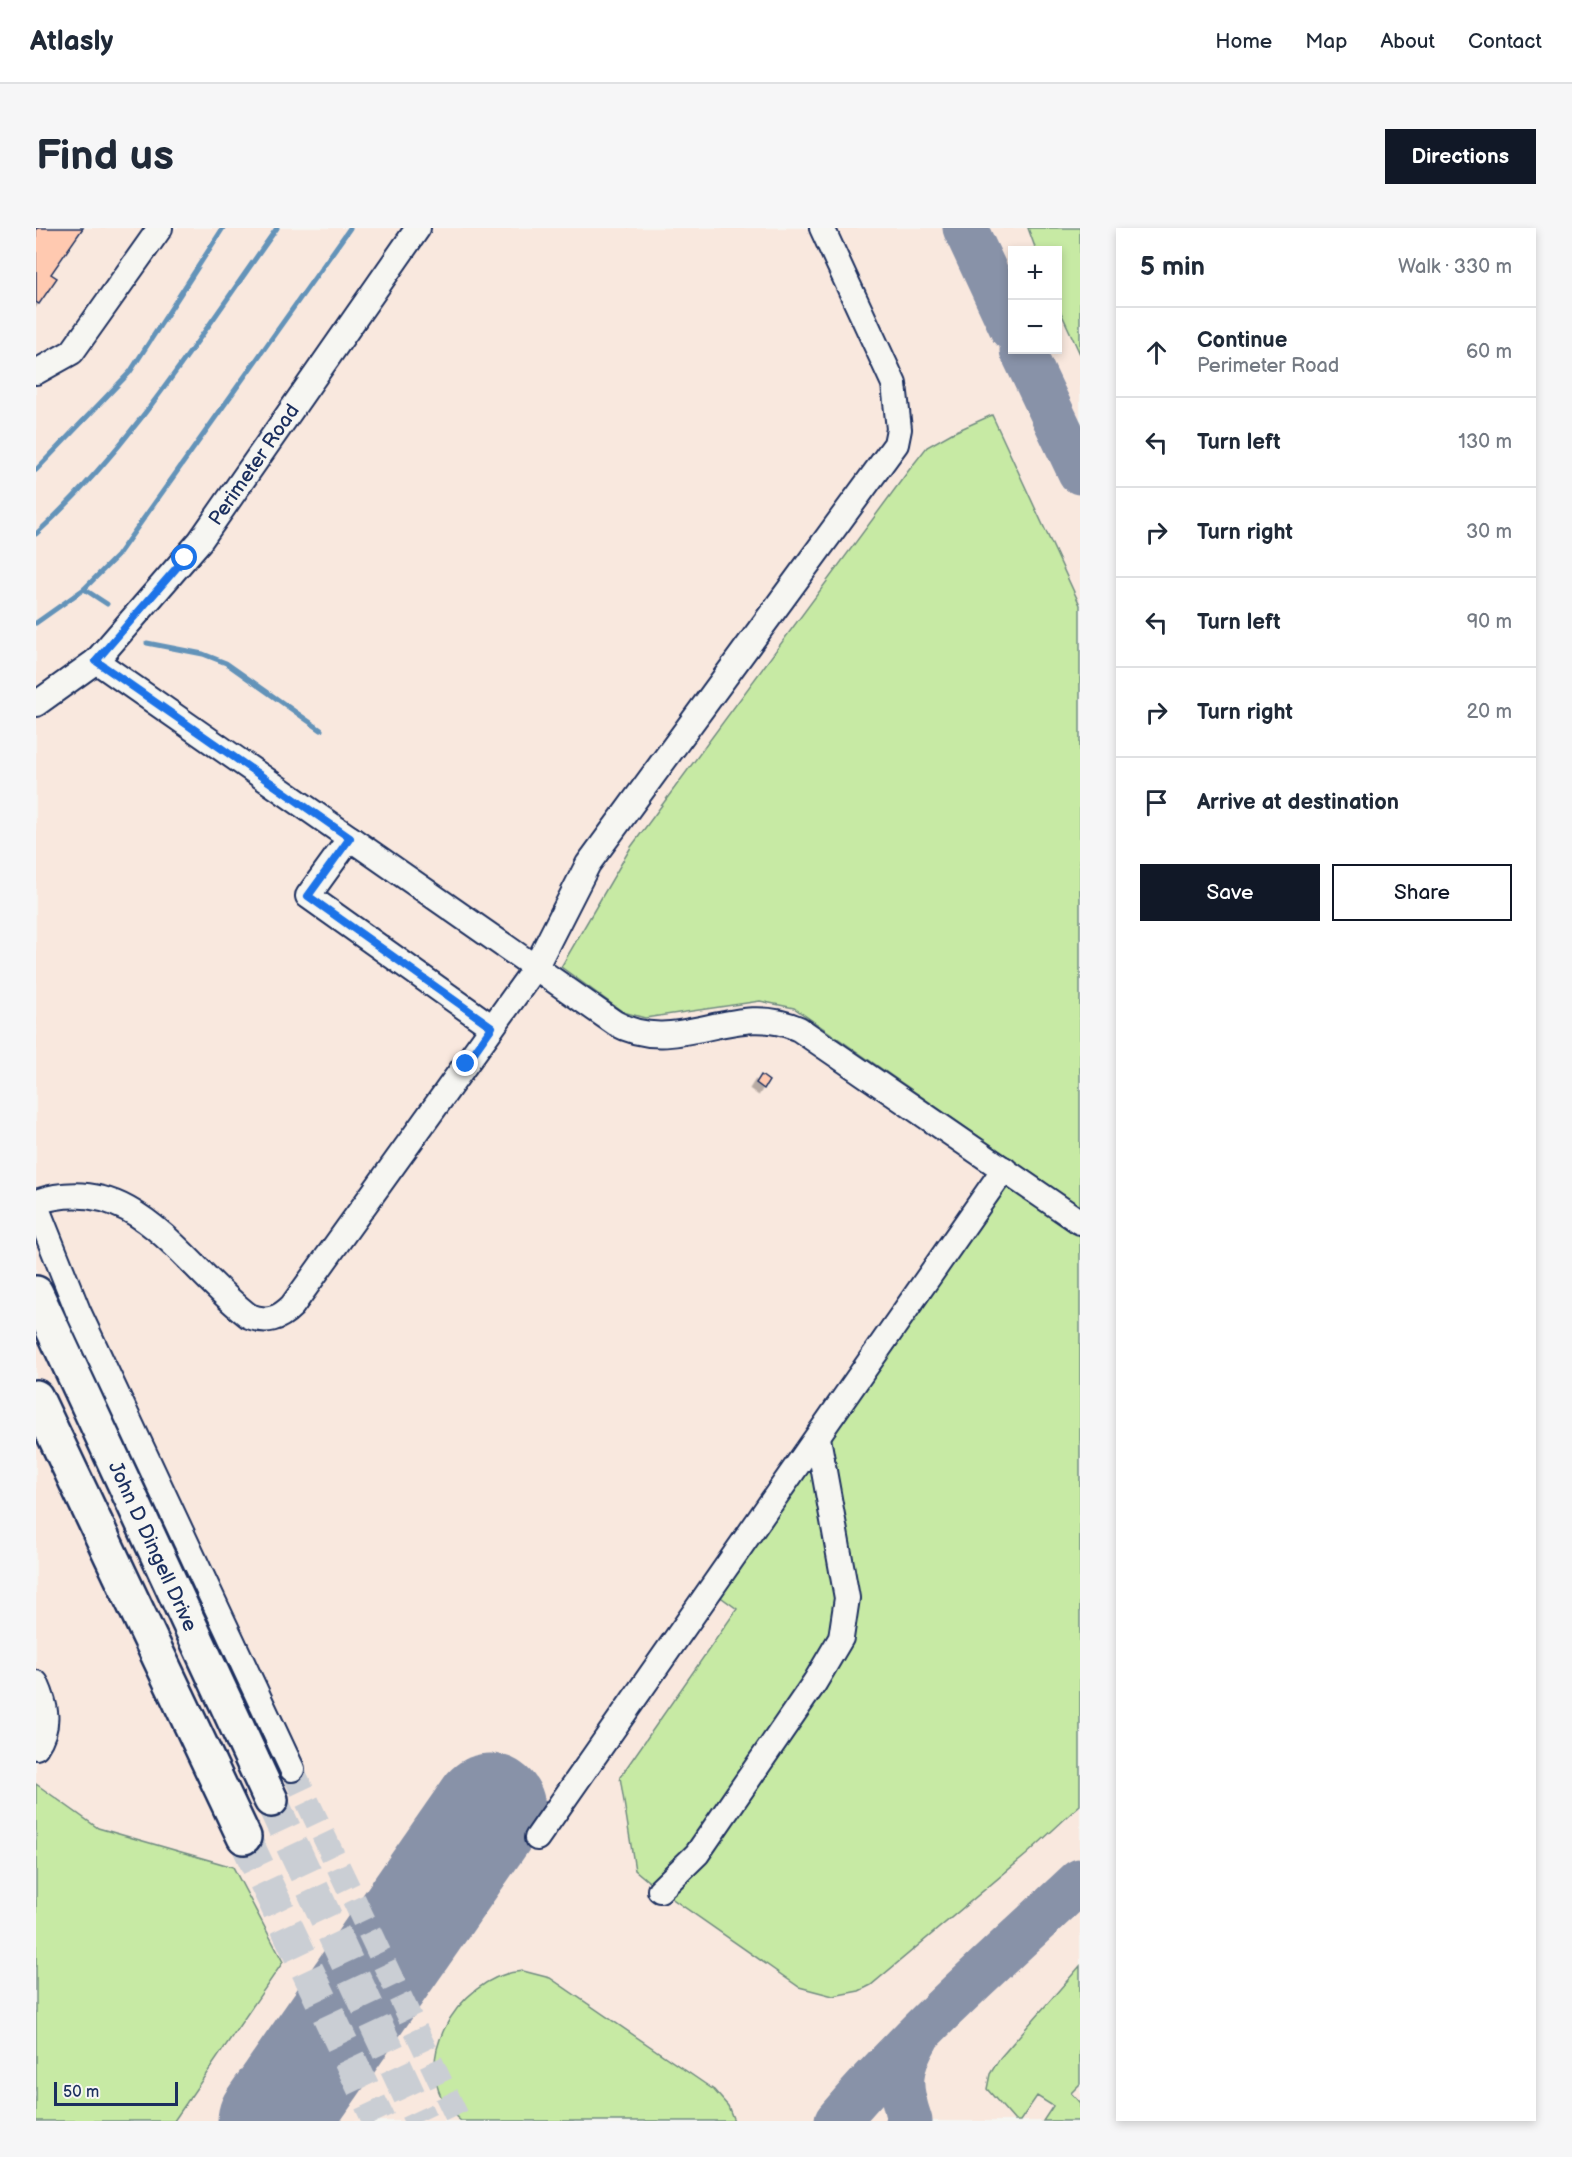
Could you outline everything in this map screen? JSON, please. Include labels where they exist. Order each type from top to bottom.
[{"type":"highway","name":"John D Dingell Drive","points":[[36,1293],[271,1800]]},
{"type":"highway","points":[[36,1397],[244,1837]]},
{"type":"lane","name":"Perimeter Road","points":[[36,704],[96,661],[200,541],[418,228]]},
{"type":"lane","points":[[36,1202],[69,1194],[108,1200],[132,1209],[240,1309],[259,1320],[270,1320],[283,1315],[292,1306],[535,968],[588,864],[896,444],[899,429],[894,384],[822,228]]},
{"type":"lane","points":[[36,372],[72,352],[155,230]]},
{"type":"lane","points":[[96,661],[615,1023],[646,1035],[663,1035],[751,1019],[785,1023],[799,1029],[1080,1222]]},
{"type":"lane","points":[[350,838],[308,896],[492,1027]]},
{"type":"lane","points":[[537,1838],[1004,1169]]},
{"type":"lane","points":[[36,1206],[78,1311],[292,1769]]},
{"type":"lane","points":[[660,1890],[697,1854],[815,1682],[841,1638],[847,1598],[818,1438]]},
{"type":"lane","points":[[36,1683],[44,1700],[46,1714],[44,1733],[36,1747]]},
{"type":"shaded area","points":[[36,228],[1080,228],[1080,2121],[36,2121]]},
{"type":"green space","points":[[1028,228],[1080,228],[1080,354],[1062,315],[1062,246],[1035,246]]},
{"type":"green space","points":[[992,415],[1080,605],[1080,1207],[794,1008],[760,1001],[645,1018],[623,1012],[561,967],[631,847],[909,470],[927,447]]},
{"type":"green space","points":[[1011,1186],[1080,1234],[1080,1805],[1026,1855],[871,1985],[859,1991],[833,1996],[799,1987],[667,1895],[841,1655],[830,1435],[1002,1189]]},
{"type":"green space","points":[[810,1463],[838,1595],[833,1635],[695,1843],[654,1886],[635,1870],[620,1777],[737,1609],[718,1595]]},
{"type":"green space","points":[[36,1784],[98,1828],[233,1867],[283,1962],[174,2121],[36,2121]]},
{"type":"green space","points":[[1080,1966],[1080,2084],[1071,2093],[1080,2103],[1080,2121],[1043,2121],[1053,2106],[1037,2096],[1020,2121],[1015,2121],[987,2089],[990,2074],[1000,2058]]},
{"type":"green space","points":[[523,1971],[550,1978],[714,2090],[728,2106],[734,2121],[461,2121],[443,2101],[436,2078],[436,2054],[444,2030],[458,2008],[476,1989],[499,1977]]},
{"type":"building","points":[[36,228],[83,228],[51,274],[57,278],[39,304],[36,302]]},
{"type":"building","points":[[761,1075],[769,1081],[764,1089],[756,1083]]},
{"type":"waterway","points":[[36,470],[130,372],[223,228]]},
{"type":"waterway","points":[[36,534],[71,500],[135,426],[277,228]]},
{"type":"waterway","points":[[36,623],[84,589],[117,556],[350,228]]},
{"type":"waterway","points":[[84,589],[107,604]]},
{"type":"waterway","points":[[147,643],[203,654],[226,663],[321,730]]},
{"type":"taxiway","points":[[965,228],[1008,320]]},
{"type":"taxiway","points":[[1024,354],[1080,472]]},
{"type":"taxiway","points":[[837,2121],[925,2027],[1080,1881]]},
{"type":"taxiway","points":[[910,2121],[903,2098],[902,2078],[906,2059],[917,2037]]},
{"type":"runway","points":[[273,2121],[490,1809]]},
{"type":"tunnel","points":[[292,1769],[459,2121]]},
{"type":"tunnel","points":[[271,1800],[421,2121]]},
{"type":"tunnel","points":[[244,1837],[379,2121]]},
{"type":"route","points":[[185,558],[96,661],[350,838],[308,896],[492,1027],[466,1064]]}]
